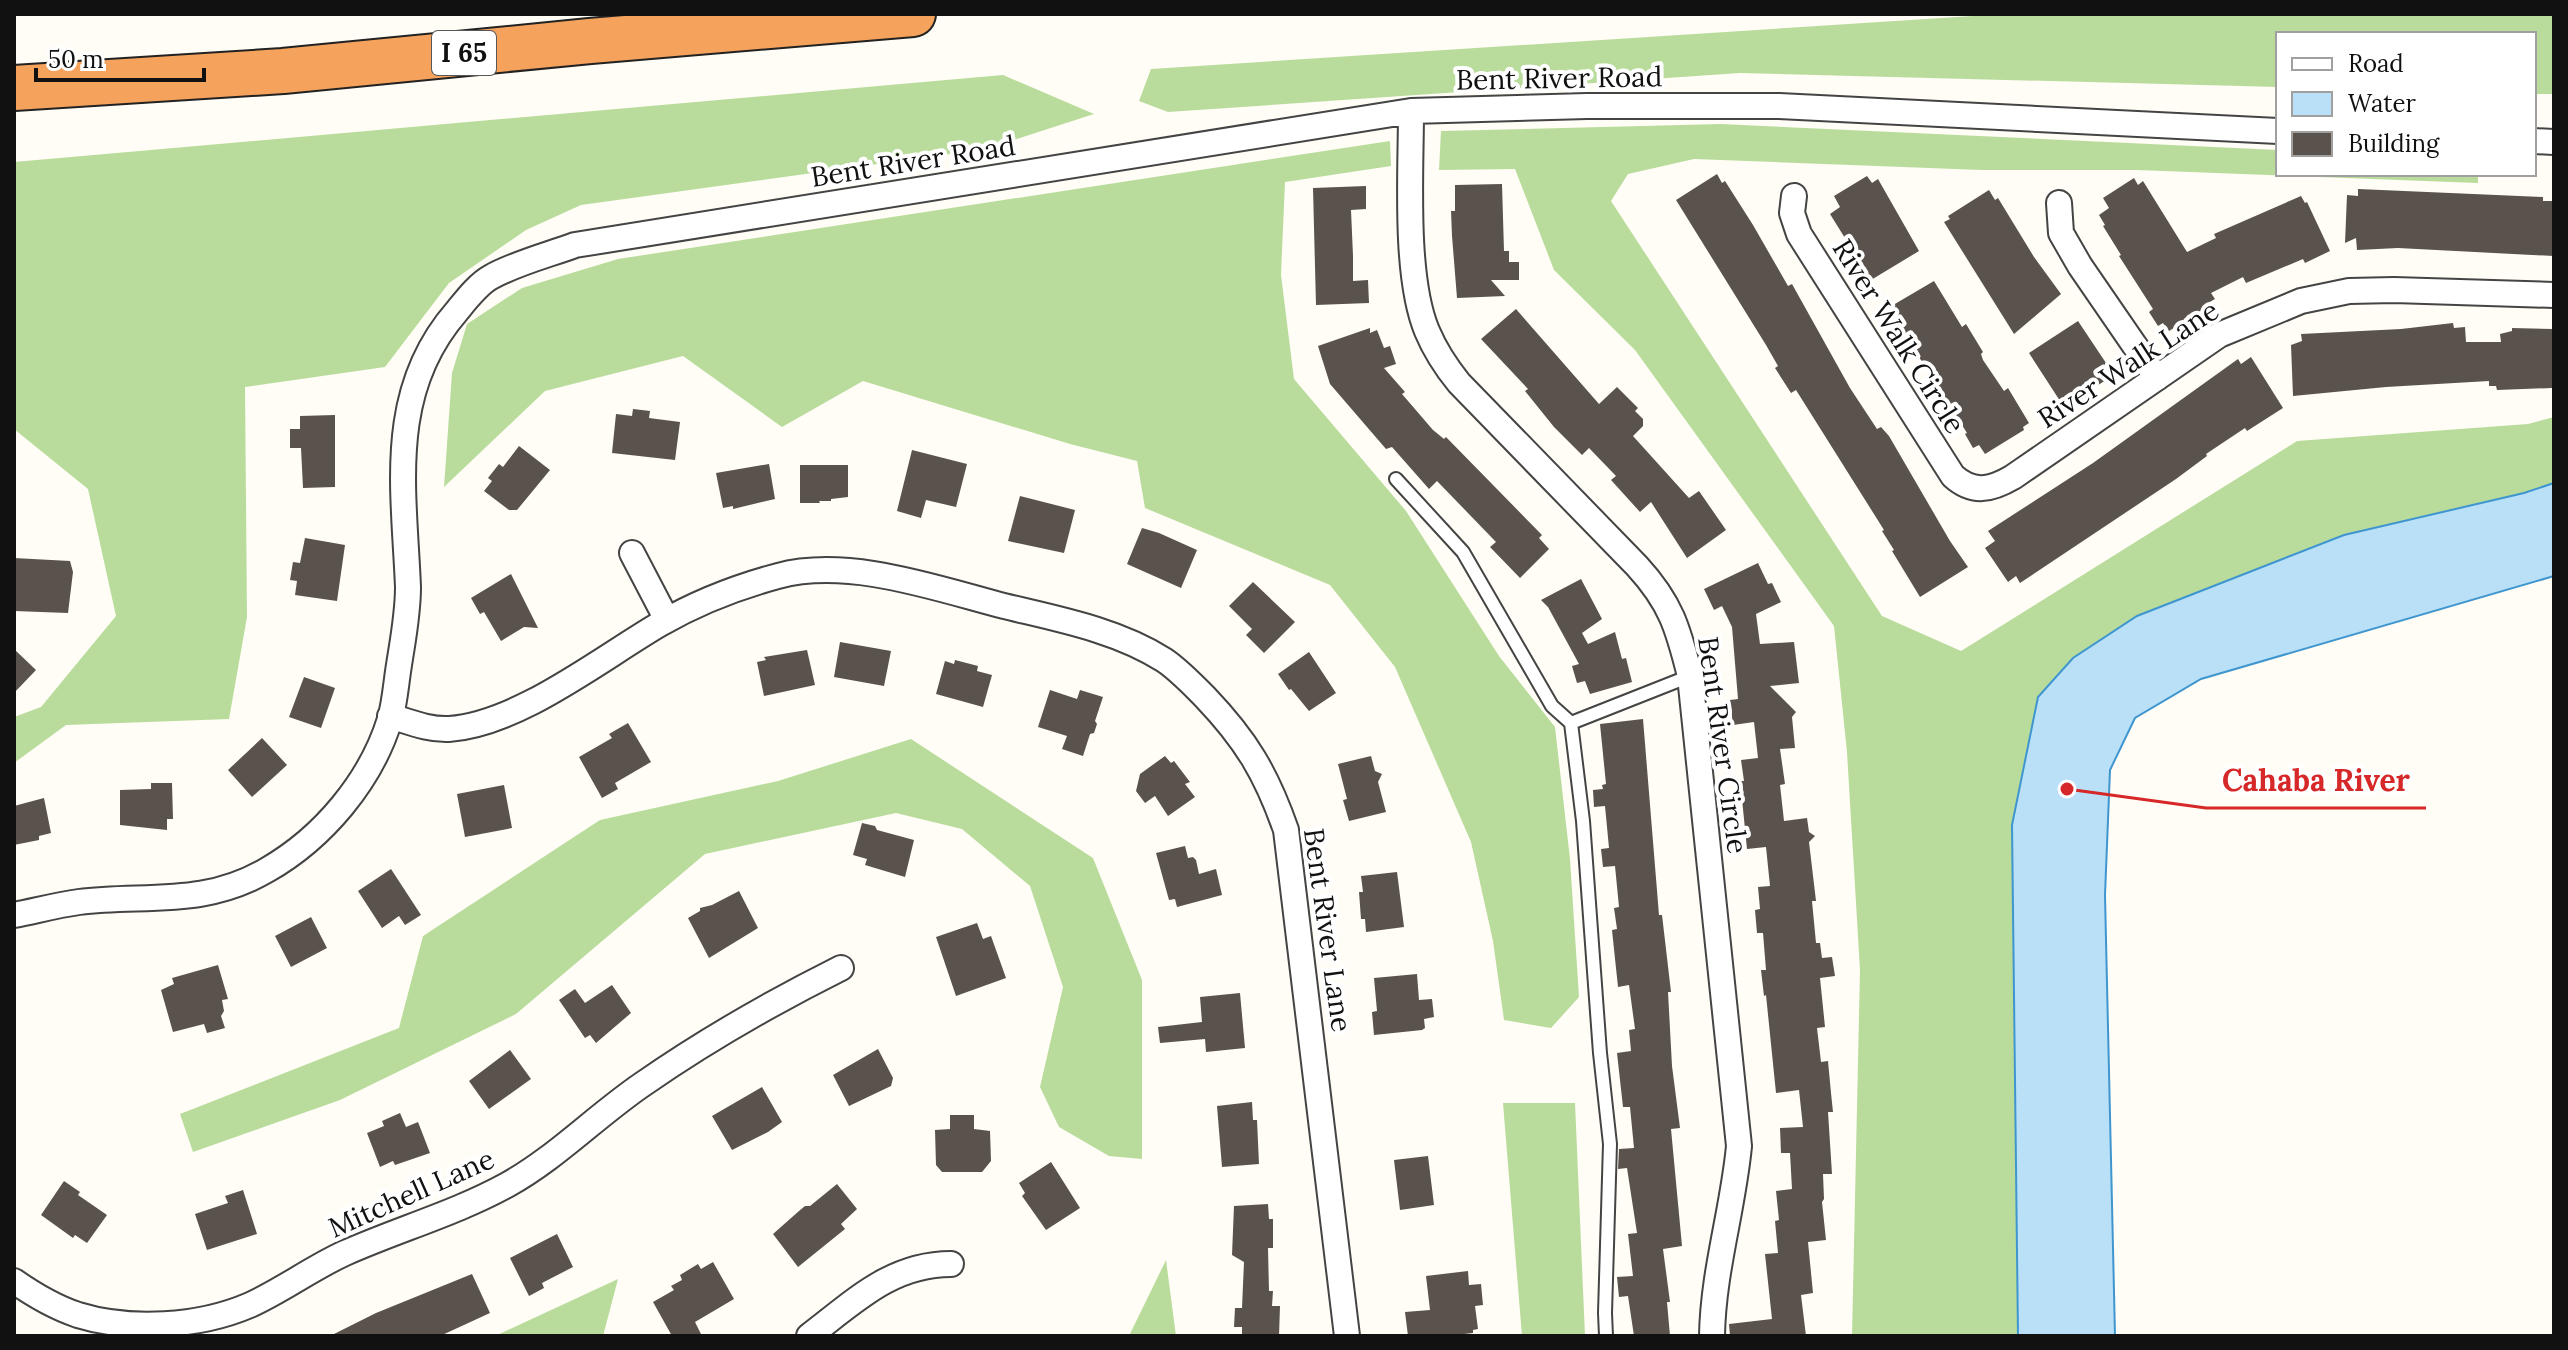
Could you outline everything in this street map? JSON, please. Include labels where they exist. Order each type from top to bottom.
[{"type":"highway","name":"I 65","points":[[14,88],[283,71],[574,42],[913,14]]},
{"type":"street","name":"Bent River Road","points":[[14,915],[78,902],[212,893],[266,871],[297,850],[330,821],[371,762],[390,716],[407,620],[403,461],[408,404],[429,348],[444,325],[488,278],[575,245],[1411,111],[1573,106],[1779,106],[2276,131]]},
{"type":"street","name":"Bent River Circle","points":[[1411,111],[1412,253],[1425,328],[1441,361],[1645,575],[1675,620],[1690,676],[1739,1146],[1717,1275],[1712,1336]]},
{"type":"street","name":"River Walk Circle","points":[[1794,196],[1792,213],[1799,234],[1953,476],[1963,485],[1980,490]]},
{"type":"street","points":[[2059,203],[2061,233],[2157,378]]},
{"type":"street","name":"River Walk Lane","points":[[1980,490],[1997,486],[2013,477],[2219,335],[2259,317],[2349,291],[2554,295]]},
{"type":"street","points":[[632,553],[667,620]]},
{"type":"street","name":"Bent River Lane","points":[[390,716],[440,729],[489,719],[533,701],[700,603],[781,575],[829,570],[858,572],[924,585],[1090,627],[1164,660],[1234,727],[1264,777],[1286,830],[1347,1336]]},
{"type":"street","name":"Mitchell Lane","points":[[14,1281],[52,1305],[77,1315],[115,1323],[192,1320],[246,1306],[343,1254],[472,1202],[508,1184],[539,1165],[641,1086],[702,1045],[841,968]]},
{"type":"street","points":[[809,1336],[893,1275],[938,1264],[951,1264]]},
{"type":"lane","points":[[1396,479],[1463,552],[1552,706],[1571,723],[1583,821],[1610,1144],[1606,1336]]},
{"type":"lane","points":[[1571,723],[1690,676]]},
{"type":"green space","points":[[2004,14],[2554,14],[2554,94],[2536,94],[2536,32],[2276,32],[2276,87],[1740,73],[1168,112],[1139,101],[1151,69]]},
{"type":"green space","points":[[1003,75],[1094,114],[986,149],[581,205],[526,230],[449,283],[385,367],[245,387],[247,617],[229,719],[66,725],[14,763],[14,717],[41,707],[116,616],[88,489],[14,429],[14,162]]},
{"type":"green space","points":[[1721,124],[2276,150],[2276,175],[2137,170],[1981,170],[1694,159],[1628,174],[1611,201],[1882,616],[1961,651],[2297,441],[2528,424],[2554,417],[2554,483],[2038,697],[2012,825],[2018,1336],[1852,1336],[1860,970],[1847,752],[1834,626],[1635,350],[1554,270],[1515,169],[1439,170],[1441,131]]},
{"type":"green space","points":[[1390,141],[1391,166],[1285,182],[1281,275],[1294,379],[1406,511],[1499,656],[1555,727],[1570,859],[1579,997],[1551,1028],[1504,1020],[1493,941],[1471,842],[1395,667],[1330,585],[1145,508],[1137,461],[1070,444],[863,381],[782,427],[683,356],[545,391],[444,487],[452,373],[467,324],[522,288],[618,259]]},
{"type":"green space","points":[[2294,176],[2478,176],[2478,183]]},
{"type":"green space","points":[[911,739],[1093,858],[1142,980],[1142,1159],[1109,1156],[1059,1127],[1040,1087],[1063,987],[1030,886],[962,829],[896,813],[705,854],[516,1014],[340,1100],[193,1152],[180,1114],[399,1028],[423,936],[600,820],[778,781]]},
{"type":"green space","points":[[1503,1103],[1575,1103],[1585,1336],[1522,1336]]},
{"type":"green space","points":[[1166,1260],[1176,1336],[1129,1336]]},
{"type":"green space","points":[[618,1279],[603,1336],[495,1336]]},
{"type":"water","points":[[2554,483],[2554,576],[2201,679],[2135,718],[2110,770],[2105,895],[2115,1336],[2018,1336],[2012,825],[2038,697],[2073,658],[2137,616],[2344,535],[2524,493]]},
{"type":"building","points":[[1717,174],[1722,183],[1725,181],[1753,225],[1788,286],[1792,284],[1850,388],[1877,429],[1881,427],[1889,436],[1968,567],[1920,597],[1892,551],[1884,530],[1796,390],[1791,393],[1775,368],[1778,366],[1766,345],[1676,200]]},
{"type":"building","points":[[1867,176],[1872,183],[1878,179],[1919,251],[1871,280],[1830,214],[1840,207],[1834,196]]},
{"type":"building","points":[[2134,178],[2138,185],[2143,181],[2187,252],[2216,238],[2214,234],[2301,196],[2307,202],[2330,251],[2246,283],[2243,277],[2211,293],[2215,299],[2208,303],[2209,306],[2169,331],[2163,323],[2158,326],[2149,312],[2153,309],[2119,256],[2099,215],[2109,208],[2103,198]]},
{"type":"building","points":[[1502,184],[1504,251],[1509,251],[1509,262],[1519,262],[1519,280],[1491,280],[1505,296],[1457,298],[1451,211],[1455,211],[1455,185]]},
{"type":"building","points":[[1366,186],[1366,209],[1351,210],[1353,281],[1368,280],[1369,303],[1316,305],[1313,188]]},
{"type":"building","points":[[2358,189],[2543,197],[2543,201],[2554,201],[2554,256],[2398,248],[2357,250],[2356,238],[2345,243],[2347,195],[2358,196]]},
{"type":"building","points":[[1989,190],[1995,200],[1998,198],[2061,294],[2014,334],[1944,222],[1950,219],[1948,216]]},
{"type":"building","points":[[1934,281],[1962,327],[1966,324],[1983,352],[1983,360],[2004,391],[2008,388],[2029,423],[2023,427],[2024,430],[1985,454],[1979,445],[1973,448],[1967,433],[1888,308]]},
{"type":"building","points":[[1516,309],[1599,404],[1617,387],[1638,408],[1635,411],[1643,419],[1643,426],[1633,436],[1689,498],[1699,491],[1726,530],[1687,558],[1651,502],[1640,512],[1611,480],[1616,476],[1589,448],[1582,455],[1554,427],[1525,391],[1528,389],[1481,339]]},
{"type":"building","points":[[2078,321],[2108,366],[2103,369],[2109,378],[2069,404],[2067,401],[2062,404],[2029,353]]},
{"type":"building","points":[[2453,323],[2454,328],[2465,327],[2466,342],[2501,342],[2500,334],[2512,331],[2512,328],[2554,329],[2552,388],[2497,390],[2496,386],[2489,386],[2489,381],[2293,396],[2291,345],[2302,341],[2301,334]]},
{"type":"building","points":[[1370,328],[1370,333],[1377,330],[1384,348],[1390,346],[1396,364],[1384,368],[1405,392],[1402,394],[1433,430],[1444,439],[1446,437],[1542,535],[1539,538],[1549,549],[1520,578],[1490,547],[1496,542],[1437,481],[1429,489],[1392,447],[1386,449],[1330,384],[1318,346]]},
{"type":"building","points":[[2251,357],[2283,408],[2247,431],[2245,428],[2176,479],[2020,583],[2016,576],[2008,582],[1985,548],[1995,541],[1988,531],[2093,463],[2238,359],[2241,364]]},
{"type":"building","points":[[633,409],[650,411],[649,418],[680,422],[675,460],[612,453],[616,414],[632,416]]},
{"type":"building","points":[[335,415],[335,487],[303,488],[301,448],[290,448],[290,429],[300,429],[300,416]]},
{"type":"building","points":[[519,446],[550,470],[517,510],[509,510],[484,491],[492,481],[488,478],[499,464],[503,467]]},
{"type":"building","points":[[912,450],[967,464],[956,507],[926,500],[921,518],[897,511]]},
{"type":"building","points":[[769,464],[775,499],[733,509],[733,506],[723,508],[716,473]]},
{"type":"building","points":[[800,465],[848,465],[848,497],[820,503],[800,503]]},
{"type":"building","points":[[1020,496],[1075,510],[1064,553],[1008,541]]},
{"type":"building","points":[[1142,528],[1197,550],[1181,588],[1127,564]]},
{"type":"building","points":[[305,538],[345,545],[337,601],[295,595],[297,581],[290,580],[293,562],[300,563]]},
{"type":"building","points":[[14,558],[70,561],[73,572],[68,613],[14,611]]},
{"type":"building","points":[[1758,563],[1781,602],[1756,614],[1760,644],[1794,642],[1799,683],[1770,686],[1796,712],[1792,717],[1795,748],[1780,749],[1785,784],[1780,785],[1784,821],[1807,818],[1809,832],[1815,836],[1809,842],[1816,901],[1812,901],[1816,943],[1820,943],[1822,958],[1832,957],[1835,976],[1820,978],[1825,1027],[1817,1028],[1821,1062],[1828,1061],[1833,1112],[1828,1112],[1832,1174],[1823,1174],[1826,1240],[1808,1242],[1813,1293],[1801,1295],[1806,1336],[1730,1336],[1729,1324],[1772,1319],[1765,1254],[1778,1253],[1776,1191],[1792,1189],[1790,1153],[1781,1153],[1780,1128],[1803,1127],[1799,1090],[1776,1093],[1764,996],[1761,970],[1766,970],[1763,933],[1757,933],[1755,910],[1760,909],[1758,887],[1770,886],[1766,847],[1747,849],[1741,789],[1741,781],[1744,781],[1741,760],[1758,758],[1754,722],[1733,725],[1730,700],[1738,699],[1732,627],[1722,606],[1714,610],[1704,589]]},
{"type":"building","points":[[511,574],[538,628],[524,627],[501,641],[484,612],[480,614],[471,598]]},
{"type":"building","points":[[1581,579],[1602,619],[1582,633],[1588,644],[1615,632],[1632,682],[1590,694],[1585,681],[1577,683],[1572,666],[1579,664],[1548,607],[1541,600]]},
{"type":"building","points":[[1253,582],[1295,622],[1264,653],[1246,635],[1252,629],[1229,606]]},
{"type":"building","points":[[840,642],[891,651],[884,686],[834,677]]},
{"type":"building","points":[[14,649],[36,670],[14,693]]},
{"type":"building","points":[[807,650],[815,685],[764,696],[757,662],[766,660],[764,657]]},
{"type":"building","points":[[1309,652],[1336,693],[1309,711],[1278,674]]},
{"type":"building","points":[[955,660],[978,666],[977,671],[992,675],[983,707],[936,694],[945,661],[954,664]]},
{"type":"building","points":[[304,677],[335,688],[321,728],[289,717]]},
{"type":"building","points":[[1050,690],[1077,699],[1080,690],[1103,697],[1094,733],[1090,734],[1083,756],[1062,749],[1067,736],[1038,727]]},
{"type":"building","points":[[1643,719],[1659,915],[1662,915],[1671,992],[1668,992],[1672,1066],[1680,1128],[1671,1129],[1682,1246],[1663,1249],[1670,1302],[1667,1302],[1670,1336],[1634,1336],[1628,1296],[1619,1297],[1617,1277],[1633,1276],[1628,1234],[1637,1233],[1627,1168],[1618,1169],[1619,1149],[1634,1148],[1630,1107],[1623,1107],[1617,1053],[1631,1051],[1629,1030],[1635,1029],[1629,985],[1618,987],[1612,930],[1617,929],[1614,908],[1619,907],[1615,866],[1603,867],[1601,849],[1609,848],[1605,806],[1594,807],[1593,790],[1603,789],[1602,785],[1606,784],[1600,724]]},
{"type":"building","points":[[628,723],[651,762],[615,783],[618,789],[602,798],[579,757],[612,738],[609,734]]},
{"type":"building","points":[[262,738],[287,765],[252,797],[228,770]]},
{"type":"building","points":[[1165,756],[1171,763],[1174,761],[1190,782],[1185,784],[1195,797],[1168,816],[1155,796],[1145,803],[1136,791],[1140,774]]},
{"type":"building","points":[[1371,756],[1375,771],[1382,774],[1378,782],[1386,812],[1349,821],[1338,764]]},
{"type":"building","points":[[151,783],[172,783],[173,819],[167,819],[167,830],[120,825],[120,790],[151,789]]},
{"type":"building","points":[[504,785],[512,828],[465,837],[457,794]]},
{"type":"building","points":[[44,798],[51,833],[39,836],[39,840],[14,845],[14,806]]},
{"type":"building","points":[[862,823],[914,840],[905,877],[865,865],[867,859],[853,855]]},
{"type":"building","points":[[1185,846],[1188,858],[1196,860],[1199,874],[1216,869],[1222,895],[1177,907],[1175,899],[1169,900],[1156,853]]},
{"type":"building","points":[[391,869],[421,915],[405,925],[399,916],[382,928],[358,891]]},
{"type":"building","points":[[1397,872],[1404,927],[1366,932],[1365,919],[1361,919],[1361,876]]},
{"type":"building","points":[[739,891],[758,928],[709,958],[688,918],[700,908]]},
{"type":"building","points":[[311,917],[327,948],[291,967],[275,936]]},
{"type":"building","points":[[977,923],[983,939],[991,936],[1006,978],[956,996],[936,937]]},
{"type":"building","points":[[218,965],[228,999],[222,1000],[224,1011],[221,1016],[225,1028],[207,1033],[204,1024],[173,1032],[161,990],[174,984],[172,978]]},
{"type":"building","points":[[1417,974],[1419,1000],[1432,999],[1434,1017],[1424,1019],[1425,1028],[1422,1030],[1374,1035],[1372,1012],[1377,1011],[1374,978]]},
{"type":"building","points":[[612,985],[631,1013],[596,1043],[590,1035],[585,1038],[559,1000],[575,989],[585,1003]]},
{"type":"building","points":[[1240,993],[1245,1048],[1206,1052],[1205,1039],[1160,1043],[1158,1027],[1202,1022],[1200,997]]},
{"type":"building","points":[[878,1049],[893,1078],[891,1086],[849,1106],[833,1075]]},
{"type":"building","points":[[510,1050],[531,1079],[489,1109],[469,1081]]},
{"type":"building","points":[[762,1087],[782,1122],[732,1150],[712,1116]]},
{"type":"building","points":[[1252,1102],[1253,1120],[1257,1120],[1259,1164],[1222,1167],[1217,1106]]},
{"type":"building","points":[[400,1113],[406,1127],[418,1122],[430,1153],[380,1167],[367,1133],[384,1126],[382,1121]]},
{"type":"building","points":[[950,1115],[974,1115],[974,1129],[990,1131],[991,1161],[982,1172],[942,1172],[936,1165],[935,1130],[950,1129]]},
{"type":"building","points":[[1428,1156],[1434,1205],[1400,1210],[1394,1160]]},
{"type":"building","points":[[1051,1162],[1080,1208],[1046,1230],[1022,1196],[1025,1193],[1019,1183]]},
{"type":"building","points":[[64,1181],[107,1215],[87,1243],[75,1235],[73,1238],[41,1215]]},
{"type":"building","points":[[837,1184],[857,1209],[841,1224],[845,1229],[798,1267],[773,1234]]},
{"type":"building","points":[[243,1190],[257,1234],[207,1250],[195,1214],[228,1203],[225,1196]]},
{"type":"building","points":[[1268,1204],[1269,1219],[1273,1219],[1273,1248],[1268,1248],[1269,1291],[1273,1291],[1272,1306],[1280,1306],[1279,1336],[1242,1336],[1242,1327],[1234,1327],[1235,1308],[1242,1308],[1244,1262],[1232,1255],[1234,1206]]},
{"type":"building","points":[[557,1234],[573,1267],[542,1283],[544,1288],[529,1296],[510,1258]]},
{"type":"building","points":[[713,1262],[734,1299],[695,1322],[702,1336],[672,1336],[653,1302],[674,1290],[671,1286],[682,1280],[680,1275],[698,1264],[701,1269]]},
{"type":"building","points":[[1468,1271],[1469,1285],[1481,1284],[1483,1305],[1475,1306],[1478,1329],[1473,1333],[1447,1336],[1408,1336],[1405,1312],[1430,1310],[1426,1276]]},
{"type":"building","points":[[472,1274],[490,1313],[440,1336],[330,1336],[376,1313]]},
{"type":"place","name":"Cahaba River","points":[[2067,789]]}]
